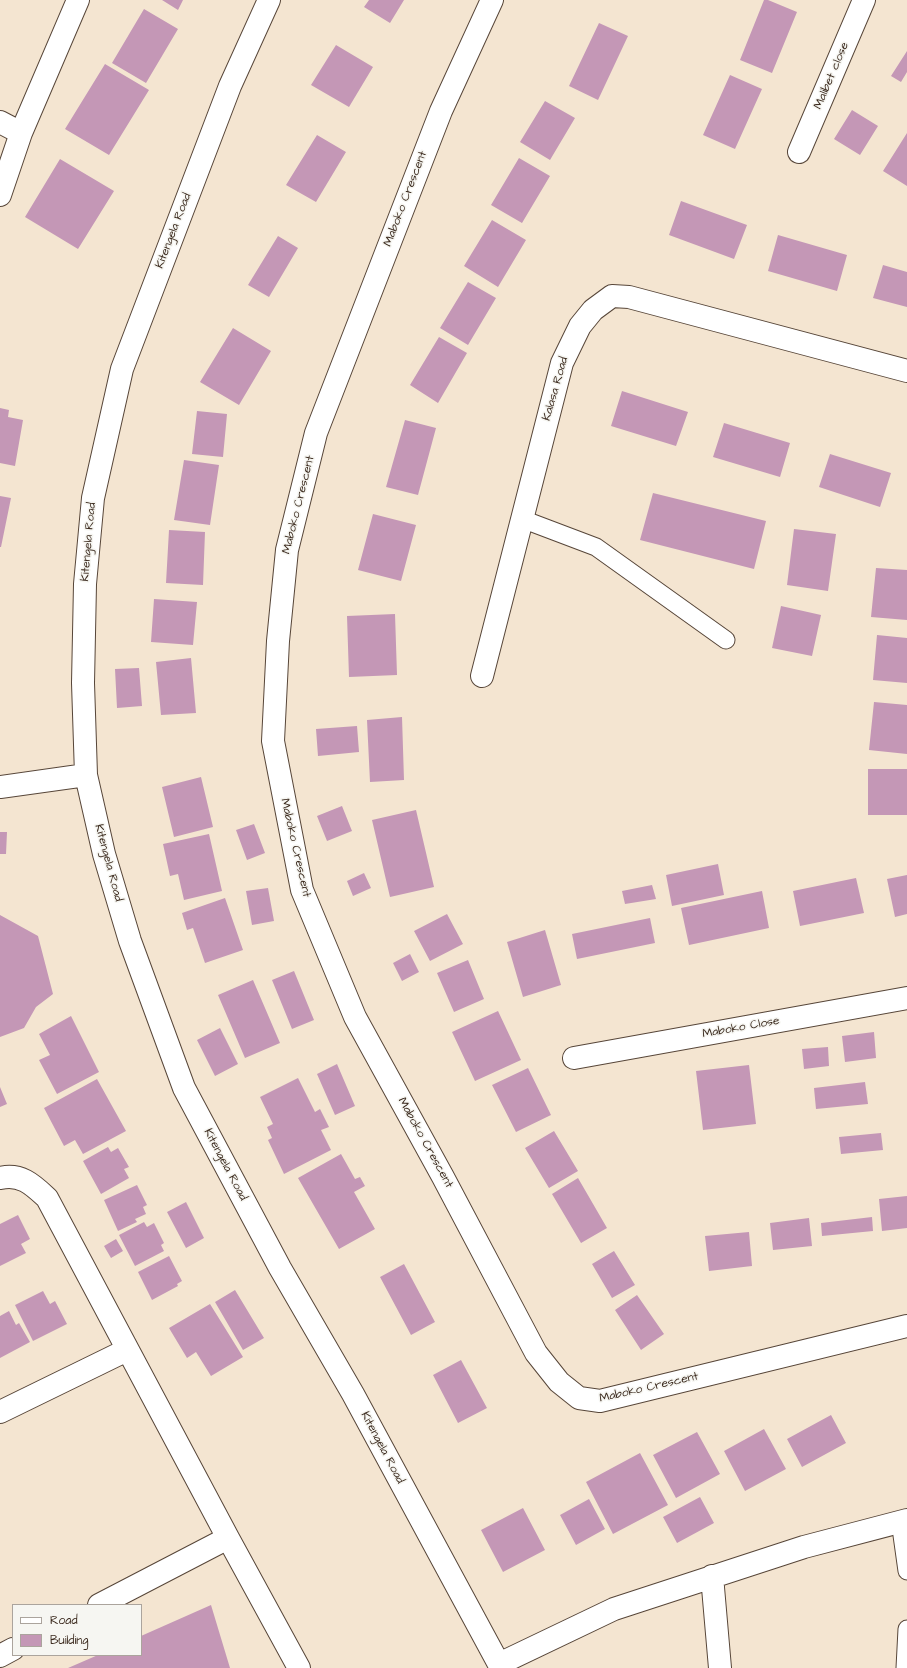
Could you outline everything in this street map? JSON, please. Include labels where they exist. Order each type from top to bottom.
[{"type":"street","points":[[0,195],[21,133],[78,0]]},
{"type":"street","name":"Kitengela Road","points":[[269,0],[230,86],[122,370],[93,498],[85,584],[82,683],[86,775],[104,854],[130,941],[184,1088],[280,1268],[353,1394],[500,1666]]},
{"type":"street","name":"Maboko Crescent","points":[[492,0],[440,111],[316,433],[287,550],[278,641],[273,741],[302,890],[355,1017],[443,1177],[536,1353],[559,1382],[579,1398],[600,1401],[907,1326]]},
{"type":"street","name":"Malibet close","points":[[799,152],[864,0]]},
{"type":"street","points":[[0,122],[21,133]]},
{"type":"street","name":"Kalasa Road","points":[[482,676],[562,363],[580,326],[593,310],[612,296],[629,297],[907,371]]},
{"type":"street","points":[[0,787],[86,775]]},
{"type":"street","name":"Maboko Close","points":[[574,1058],[907,998]]},
{"type":"street","points":[[0,1178],[14,1176],[31,1183],[47,1198],[228,1538],[300,1668]]},
{"type":"street","points":[[0,1412],[127,1350]]},
{"type":"street","points":[[500,1666],[614,1609],[804,1547],[903,1521]]},
{"type":"street","points":[[101,1604],[228,1538]]},
{"type":"street","points":[[712,1576],[720,1668]]},
{"type":"street","points":[[0,1656],[12,1650]]},
{"type":"lane","points":[[522,519],[596,547],[726,640]]},
{"type":"lane","points":[[903,1521],[907,1571]]},
{"type":"lane","points":[[905,1668],[907,1629]]},
{"type":"building","points":[[162,0],[183,0],[178,10]]},
{"type":"building","points":[[369,0],[404,0],[390,23],[364,7]]},
{"type":"building","points":[[764,0],[768,0],[797,12],[772,73],[740,60]]},
{"type":"building","points":[[144,9],[178,29],[146,83],[112,63]]},
{"type":"building","points":[[599,23],[628,36],[598,100],[569,86]]},
{"type":"building","points":[[336,45],[373,67],[349,107],[311,85]]},
{"type":"building","points":[[907,51],[907,72],[901,82],[891,76]]},
{"type":"building","points":[[105,64],[149,90],[109,155],[65,129]]},
{"type":"building","points":[[730,75],[762,89],[735,149],[703,135]]},
{"type":"building","points":[[545,101],[575,118],[550,160],[520,142]]},
{"type":"building","points":[[852,110],[878,126],[860,155],[834,139]]},
{"type":"building","points":[[907,133],[907,186],[883,171]]},
{"type":"building","points":[[317,135],[346,152],[316,202],[286,185]]},
{"type":"building","points":[[519,158],[550,176],[522,223],[491,205]]},
{"type":"building","points":[[60,159],[114,191],[78,249],[25,217]]},
{"type":"building","points":[[681,201],[747,225],[734,259],[669,235]]},
{"type":"building","points":[[492,220],[526,240],[498,287],[464,266]]},
{"type":"building","points":[[778,235],[847,255],[837,291],[768,271]]},
{"type":"building","points":[[278,236],[298,248],[269,297],[248,285]]},
{"type":"building","points":[[883,265],[907,272],[907,307],[873,298]]},
{"type":"building","points":[[468,282],[496,298],[468,345],[440,328]]},
{"type":"building","points":[[233,328],[271,351],[239,405],[200,382]]},
{"type":"building","points":[[439,337],[467,353],[438,403],[410,385]]},
{"type":"building","points":[[622,391],[688,412],[676,446],[611,426]]},
{"type":"building","points":[[0,408],[9,410],[8,417],[23,420],[15,466],[0,463]]},
{"type":"building","points":[[197,411],[227,414],[223,457],[192,454]]},
{"type":"building","points":[[405,420],[436,428],[418,495],[386,487]]},
{"type":"building","points":[[724,423],[790,443],[780,477],[713,457]]},
{"type":"building","points":[[830,454],[891,473],[880,507],[819,487]]},
{"type":"building","points":[[184,460],[219,465],[210,525],[174,520]]},
{"type":"building","points":[[653,493],[766,521],[754,569],[640,540]]},
{"type":"building","points":[[0,496],[11,498],[1,547],[0,547]]},
{"type":"building","points":[[373,514],[416,525],[401,581],[358,570]]},
{"type":"building","points":[[794,529],[836,534],[828,591],[787,585]]},
{"type":"building","points":[[169,530],[205,532],[203,585],[166,583]]},
{"type":"building","points":[[876,568],[907,570],[907,620],[871,617]]},
{"type":"building","points":[[154,599],[197,602],[193,645],[151,642]]},
{"type":"building","points":[[781,606],[821,615],[812,656],[772,648]]},
{"type":"building","points":[[395,614],[397,675],[349,677],[347,616]]},
{"type":"building","points":[[877,635],[907,638],[907,683],[873,680]]},
{"type":"building","points":[[191,658],[196,713],[161,715],[156,662]]},
{"type":"building","points":[[139,668],[142,706],[117,708],[115,669]]},
{"type":"building","points":[[874,702],[907,705],[907,754],[869,750]]},
{"type":"building","points":[[402,717],[404,780],[370,782],[367,720]]},
{"type":"building","points":[[357,726],[359,752],[318,756],[316,729]]},
{"type":"building","points":[[868,769],[907,769],[907,815],[868,815]]},
{"type":"building","points":[[201,777],[213,827],[174,837],[162,787]]},
{"type":"building","points":[[342,806],[352,831],[327,841],[317,816]]},
{"type":"building","points":[[416,810],[434,887],[390,897],[372,820]]},
{"type":"building","points":[[254,824],[265,853],[247,860],[236,830]]},
{"type":"building","points":[[0,832],[7,832],[6,854],[0,854]]},
{"type":"building","points":[[209,834],[222,891],[184,900],[178,874],[170,876],[163,844]]},
{"type":"building","points":[[718,864],[724,895],[672,906],[666,875]]},
{"type":"building","points":[[364,873],[371,888],[353,896],[347,881]]},
{"type":"building","points":[[907,875],[907,914],[895,917],[887,879]]},
{"type":"building","points":[[856,878],[864,913],[800,926],[793,891]]},
{"type":"building","points":[[652,885],[656,899],[625,904],[622,891]]},
{"type":"building","points":[[268,888],[274,921],[252,925],[246,891]]},
{"type":"building","points":[[762,891],[769,928],[689,945],[681,908]]},
{"type":"building","points":[[225,898],[243,950],[205,963],[193,928],[187,930],[182,913]]},
{"type":"building","points":[[447,914],[463,944],[430,961],[414,931]]},
{"type":"building","points":[[0,915],[38,936],[53,994],[36,1007],[24,1028],[0,1037]]},
{"type":"building","points":[[650,918],[655,943],[577,959],[572,934]]},
{"type":"building","points":[[545,930],[561,985],[523,997],[507,942]]},
{"type":"building","points":[[410,954],[419,972],[402,981],[393,963]]},
{"type":"building","points":[[468,960],[484,999],[454,1012],[437,973]]},
{"type":"building","points":[[294,971],[314,1020],[292,1029],[272,980]]},
{"type":"building","points":[[253,980],[280,1043],[245,1058],[218,995]]},
{"type":"building","points":[[498,1011],[521,1060],[475,1081],[452,1032]]},
{"type":"building","points":[[71,1016],[99,1072],[57,1094],[39,1060],[50,1055],[39,1034]]},
{"type":"building","points":[[220,1028],[238,1064],[215,1076],[197,1040]]},
{"type":"building","points":[[874,1032],[876,1058],[845,1062],[842,1036]]},
{"type":"building","points":[[828,1047],[829,1066],[804,1069],[802,1049]]},
{"type":"building","points":[[337,1064],[355,1106],[335,1115],[317,1074]]},
{"type":"building","points":[[749,1065],[756,1124],[703,1130],[696,1071]]},
{"type":"building","points":[[528,1068],[551,1115],[516,1132],[492,1085]]},
{"type":"building","points":[[298,1078],[315,1112],[320,1109],[329,1127],[321,1130],[331,1150],[284,1174],[268,1140],[272,1138],[267,1127],[273,1124],[260,1097]]},
{"type":"building","points":[[97,1079],[126,1131],[83,1154],[75,1140],[64,1146],[44,1108]]},
{"type":"building","points":[[865,1082],[868,1104],[816,1109],[814,1088]]},
{"type":"building","points":[[0,1087],[7,1104],[0,1107]]},
{"type":"building","points":[[554,1131],[578,1171],[549,1188],[525,1148]]},
{"type":"building","points":[[881,1133],[883,1150],[841,1154],[839,1137]]},
{"type":"building","points":[[108,1147],[111,1152],[118,1148],[129,1167],[124,1169],[129,1178],[101,1194],[83,1161]]},
{"type":"building","points":[[341,1154],[355,1179],[360,1177],[365,1186],[354,1192],[375,1229],[339,1249],[298,1178]]},
{"type":"building","points":[[578,1178],[607,1228],[581,1243],[552,1194]]},
{"type":"building","points":[[137,1185],[147,1205],[143,1207],[146,1214],[135,1219],[137,1222],[118,1231],[104,1200]]},
{"type":"building","points":[[907,1196],[907,1228],[882,1231],[879,1199]]},
{"type":"building","points":[[186,1202],[204,1238],[186,1248],[167,1212]]},
{"type":"building","points":[[18,1215],[30,1239],[21,1244],[26,1253],[0,1266],[0,1224]]},
{"type":"building","points":[[872,1217],[873,1231],[822,1236],[821,1223]]},
{"type":"building","points":[[809,1218],[812,1246],[773,1250],[770,1223]]},
{"type":"building","points":[[144,1222],[147,1227],[154,1223],[164,1243],[161,1245],[164,1251],[135,1266],[119,1235]]},
{"type":"building","points":[[749,1232],[752,1266],[709,1271],[705,1236]]},
{"type":"building","points":[[116,1239],[123,1251],[111,1258],[104,1246]]},
{"type":"building","points":[[614,1251],[635,1285],[612,1298],[592,1264]]},
{"type":"building","points":[[169,1256],[182,1281],[177,1284],[178,1286],[152,1300],[138,1272]]},
{"type":"building","points":[[404,1264],[435,1322],[411,1335],[380,1277]]},
{"type":"building","points":[[235,1290],[264,1338],[243,1350],[215,1302]]},
{"type":"building","points":[[43,1291],[50,1304],[55,1301],[67,1324],[33,1341],[15,1305]]},
{"type":"building","points":[[637,1295],[664,1334],[641,1350],[615,1310]]},
{"type":"building","points":[[210,1304],[243,1357],[211,1376],[196,1352],[187,1358],[169,1328]]},
{"type":"building","points":[[9,1311],[16,1325],[19,1323],[30,1342],[0,1358],[0,1316]]},
{"type":"building","points":[[461,1360],[487,1408],[458,1423],[433,1375]]},
{"type":"building","points":[[831,1415],[846,1443],[802,1467],[787,1439]]},
{"type":"building","points":[[764,1429],[786,1469],[745,1491],[724,1451]]},
{"type":"building","points":[[697,1432],[720,1474],[676,1498],[653,1455]]},
{"type":"building","points":[[640,1453],[668,1505],[613,1534],[586,1482]]},
{"type":"building","points":[[700,1497],[714,1523],[677,1543],[663,1517]]},
{"type":"building","points":[[589,1499],[605,1529],[576,1545],[560,1515]]},
{"type":"building","points":[[523,1508],[545,1550],[503,1572],[481,1530]]},
{"type":"building","points":[[211,1605],[230,1668],[68,1668],[96,1656],[142,1656],[142,1636]]}]
